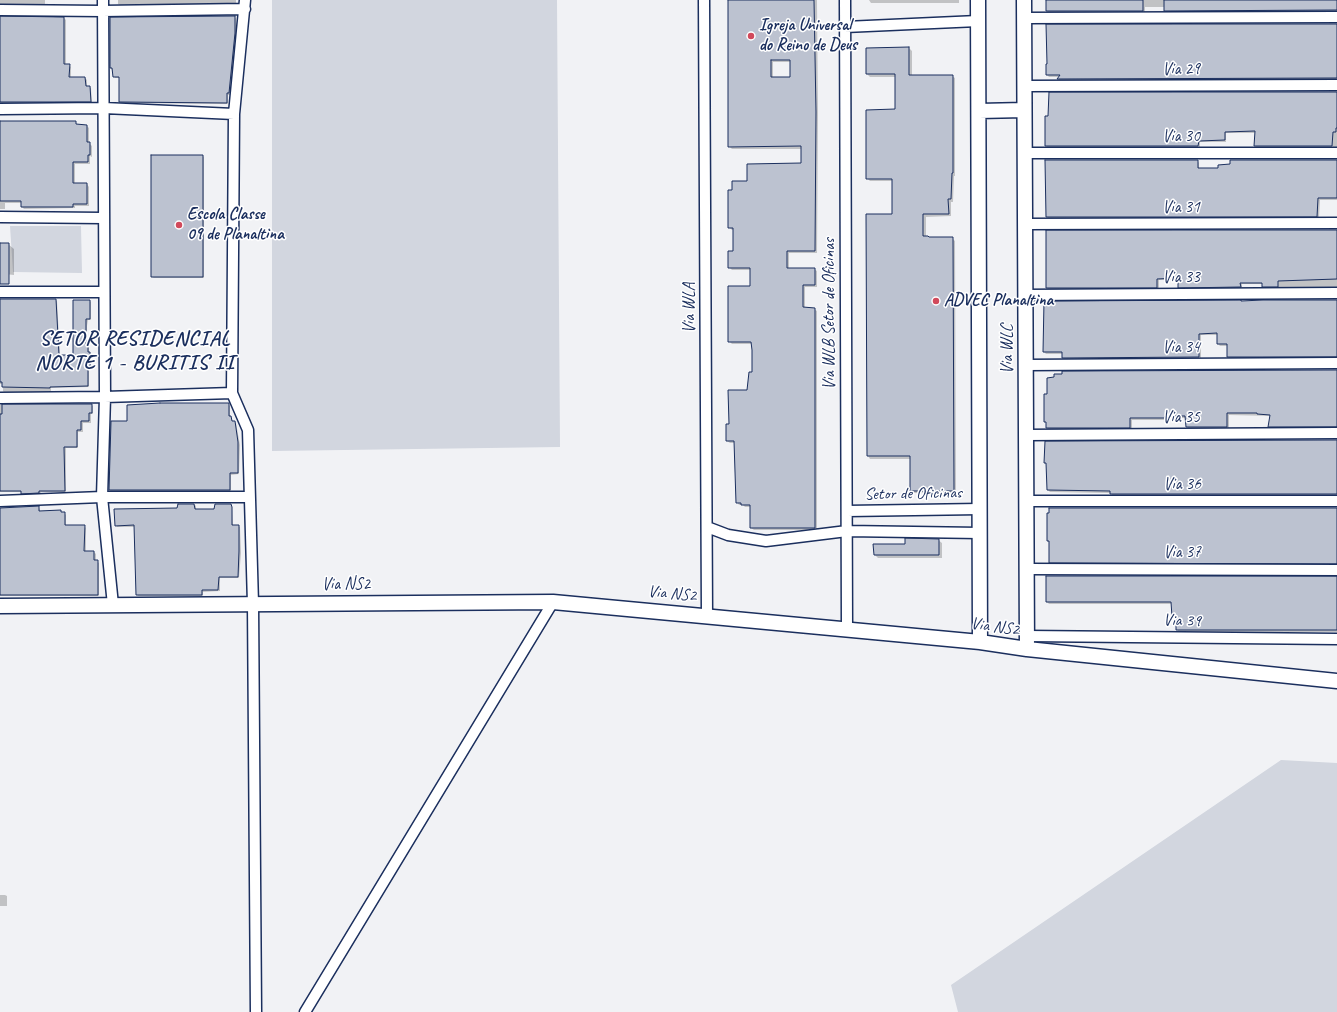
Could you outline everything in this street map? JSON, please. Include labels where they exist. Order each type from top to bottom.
[{"type":"street","points":[[103,0],[104,397],[102,497],[112,605]]},
{"type":"street","name":"Via WLA","points":[[704,0],[707,615]]},
{"type":"street","name":"Via WLB Setor de Oficinas","points":[[845,0],[847,629]]},
{"type":"street","name":"Via WLC","points":[[978,0],[980,642]]},
{"type":"street","name":"Via WLC","points":[[1024,0],[1027,642]]},
{"type":"street","points":[[0,10],[102,11],[245,4],[234,114],[232,393],[248,430],[253,604],[256,1012]]},
{"type":"street","points":[[1024,18],[1337,17]]},
{"type":"street","points":[[845,26],[978,21]]},
{"type":"street","name":"Via 29","points":[[1024,86],[1337,86]]},
{"type":"street","points":[[0,109],[104,108],[234,114]]},
{"type":"street","points":[[979,111],[1024,110]]},
{"type":"street","name":"Via 30","points":[[1024,153],[1337,154]]},
{"type":"street","points":[[0,217],[103,218]]},
{"type":"street","name":"Via 31","points":[[1025,224],[1337,223]]},
{"type":"street","points":[[0,292],[104,292]]},
{"type":"street","name":"Via 33","points":[[1025,295],[1337,293]]},
{"type":"street","name":"Via 34","points":[[1026,364],[1337,363]]},
{"type":"street","points":[[0,398],[104,397],[232,393]]},
{"type":"street","name":"Via 35","points":[[1026,435],[1337,433]]},
{"type":"street","points":[[0,501],[102,497],[249,496]]},
{"type":"street","name":"Via 36","points":[[1026,501],[1337,501]]},
{"type":"street","name":"Setor de Oficinas","points":[[847,511],[980,509]]},
{"type":"street","points":[[706,528],[728,535],[766,541],[847,531],[980,533]]},
{"type":"street","name":"Via 37","points":[[1027,569],[1337,570]]},
{"type":"street","points":[[304,1012],[553,602]]},
{"type":"street","name":"Via NS2","points":[[0,606],[553,602],[707,615],[980,642],[1027,642],[1337,681]]},
{"type":"street","name":"Via 39","points":[[1027,642],[1337,639]]},
{"type":"shaded area","points":[[272,0],[557,0],[560,447],[272,451]]},
{"type":"shaded area","points":[[10,226],[81,226],[82,273],[13,272]]},
{"type":"shaded area","points":[[1281,760],[1337,763],[1337,1012],[958,1012],[951,985]]},
{"type":"building","points":[[728,0],[814,0],[816,112],[815,251],[787,251],[787,268],[815,268],[815,285],[803,285],[803,307],[815,308],[815,528],[750,528],[750,505],[741,505],[741,503],[736,503],[734,441],[726,441],[726,424],[729,424],[728,390],[747,390],[749,372],[752,372],[752,350],[751,342],[728,342],[728,286],[750,286],[750,268],[728,268],[728,251],[733,251],[733,228],[728,228],[728,190],[732,190],[732,181],[747,181],[747,164],[801,163],[801,146],[728,147]],"holes":[[[771,60],[790,60],[790,77],[771,77]]]},
{"type":"building","points":[[1046,0],[1143,0],[1143,11],[1046,11]]},
{"type":"building","points":[[1164,0],[1337,0],[1337,10],[1164,11]]},
{"type":"building","points":[[0,16],[64,17],[64,64],[70,64],[69,77],[85,77],[86,86],[90,86],[91,102],[0,102]]},
{"type":"building","points":[[235,16],[235,33],[227,103],[119,102],[119,77],[113,77],[112,68],[110,68],[110,17]]},
{"type":"building","points":[[1046,24],[1337,24],[1337,78],[1057,79],[1060,75],[1046,75]]},
{"type":"building","points":[[909,47],[909,75],[953,75],[953,173],[951,199],[948,199],[949,214],[923,214],[923,236],[953,237],[954,491],[910,491],[910,456],[867,456],[866,214],[892,214],[892,179],[866,179],[866,110],[895,109],[895,74],[866,74],[866,48]]},
{"type":"building","points":[[1049,92],[1337,92],[1337,128],[1336,132],[1333,132],[1332,146],[1254,146],[1255,131],[1225,132],[1225,140],[1199,141],[1198,146],[1045,146],[1045,116],[1048,116]]},
{"type":"building","points":[[0,121],[76,121],[76,124],[87,125],[87,142],[90,142],[90,155],[88,155],[88,162],[73,162],[73,183],[87,183],[87,204],[73,204],[73,207],[21,207],[21,201],[0,201]]},
{"type":"building","points":[[151,155],[203,155],[203,277],[151,277]]},
{"type":"building","points":[[1045,160],[1198,160],[1198,168],[1218,168],[1218,165],[1230,164],[1230,160],[1337,160],[1337,198],[1318,198],[1317,217],[1046,217]]},
{"type":"building","points":[[1046,230],[1337,230],[1337,279],[1278,281],[1278,287],[1262,287],[1262,283],[1240,283],[1241,287],[1178,288],[1178,278],[1157,279],[1157,288],[1046,288]]},
{"type":"building","points":[[0,243],[9,243],[9,284],[0,284]]},
{"type":"building","points":[[0,299],[56,299],[59,355],[73,355],[73,300],[90,300],[90,319],[86,319],[86,344],[88,344],[88,352],[90,352],[88,386],[50,388],[2,387],[2,382],[0,382]]},
{"type":"building","points":[[1337,300],[1337,357],[1227,357],[1227,344],[1217,344],[1217,333],[1199,334],[1199,357],[1062,358],[1062,352],[1043,352],[1044,301]]},
{"type":"building","points":[[1337,370],[1337,427],[1268,427],[1270,415],[1257,413],[1227,413],[1227,427],[1186,427],[1185,416],[1165,416],[1165,418],[1130,418],[1130,428],[1046,428],[1046,422],[1044,422],[1044,394],[1047,394],[1047,378],[1054,377],[1054,374],[1062,374],[1062,371]]},
{"type":"building","points":[[160,403],[229,403],[229,416],[231,416],[232,421],[235,421],[238,442],[238,473],[230,473],[230,490],[109,490],[111,421],[127,421],[127,405]]},
{"type":"building","points":[[2,404],[92,404],[92,413],[89,413],[89,421],[81,421],[81,430],[77,430],[77,447],[64,447],[65,491],[39,491],[39,493],[21,494],[21,491],[0,491],[0,414],[2,414]]},
{"type":"building","points":[[1337,440],[1337,494],[1110,494],[1110,491],[1047,490],[1046,463],[1044,463],[1045,441]]},
{"type":"building","points":[[178,504],[194,504],[195,509],[214,509],[215,504],[231,504],[232,525],[239,525],[238,577],[219,577],[218,590],[202,590],[202,595],[136,595],[134,525],[115,526],[114,509],[177,508]]},
{"type":"building","points":[[39,506],[39,511],[61,510],[61,512],[65,512],[65,525],[85,525],[84,551],[94,551],[94,560],[98,560],[98,595],[0,595],[0,508]]},
{"type":"building","points":[[1049,508],[1337,508],[1337,564],[1049,563],[1047,513],[1049,513]]},
{"type":"building","points":[[905,538],[939,539],[939,555],[874,555],[873,544],[905,544]]},
{"type":"building","points":[[1046,576],[1337,576],[1337,630],[1176,630],[1176,617],[1172,617],[1171,602],[1046,602]]},
{"type":"place","name":"Igreja Universal do Reino de Deus","points":[[751,36]]},
{"type":"place","name":"Escola Classe 09 de Planaltina","points":[[179,225]]},
{"type":"place","name":"ADVEC Planaltina","points":[[936,301]]},
{"type":"district","name":"SETOR RESIDENCIAL NORTE 1 - BURITIS II","points":[[135,351]]}]
